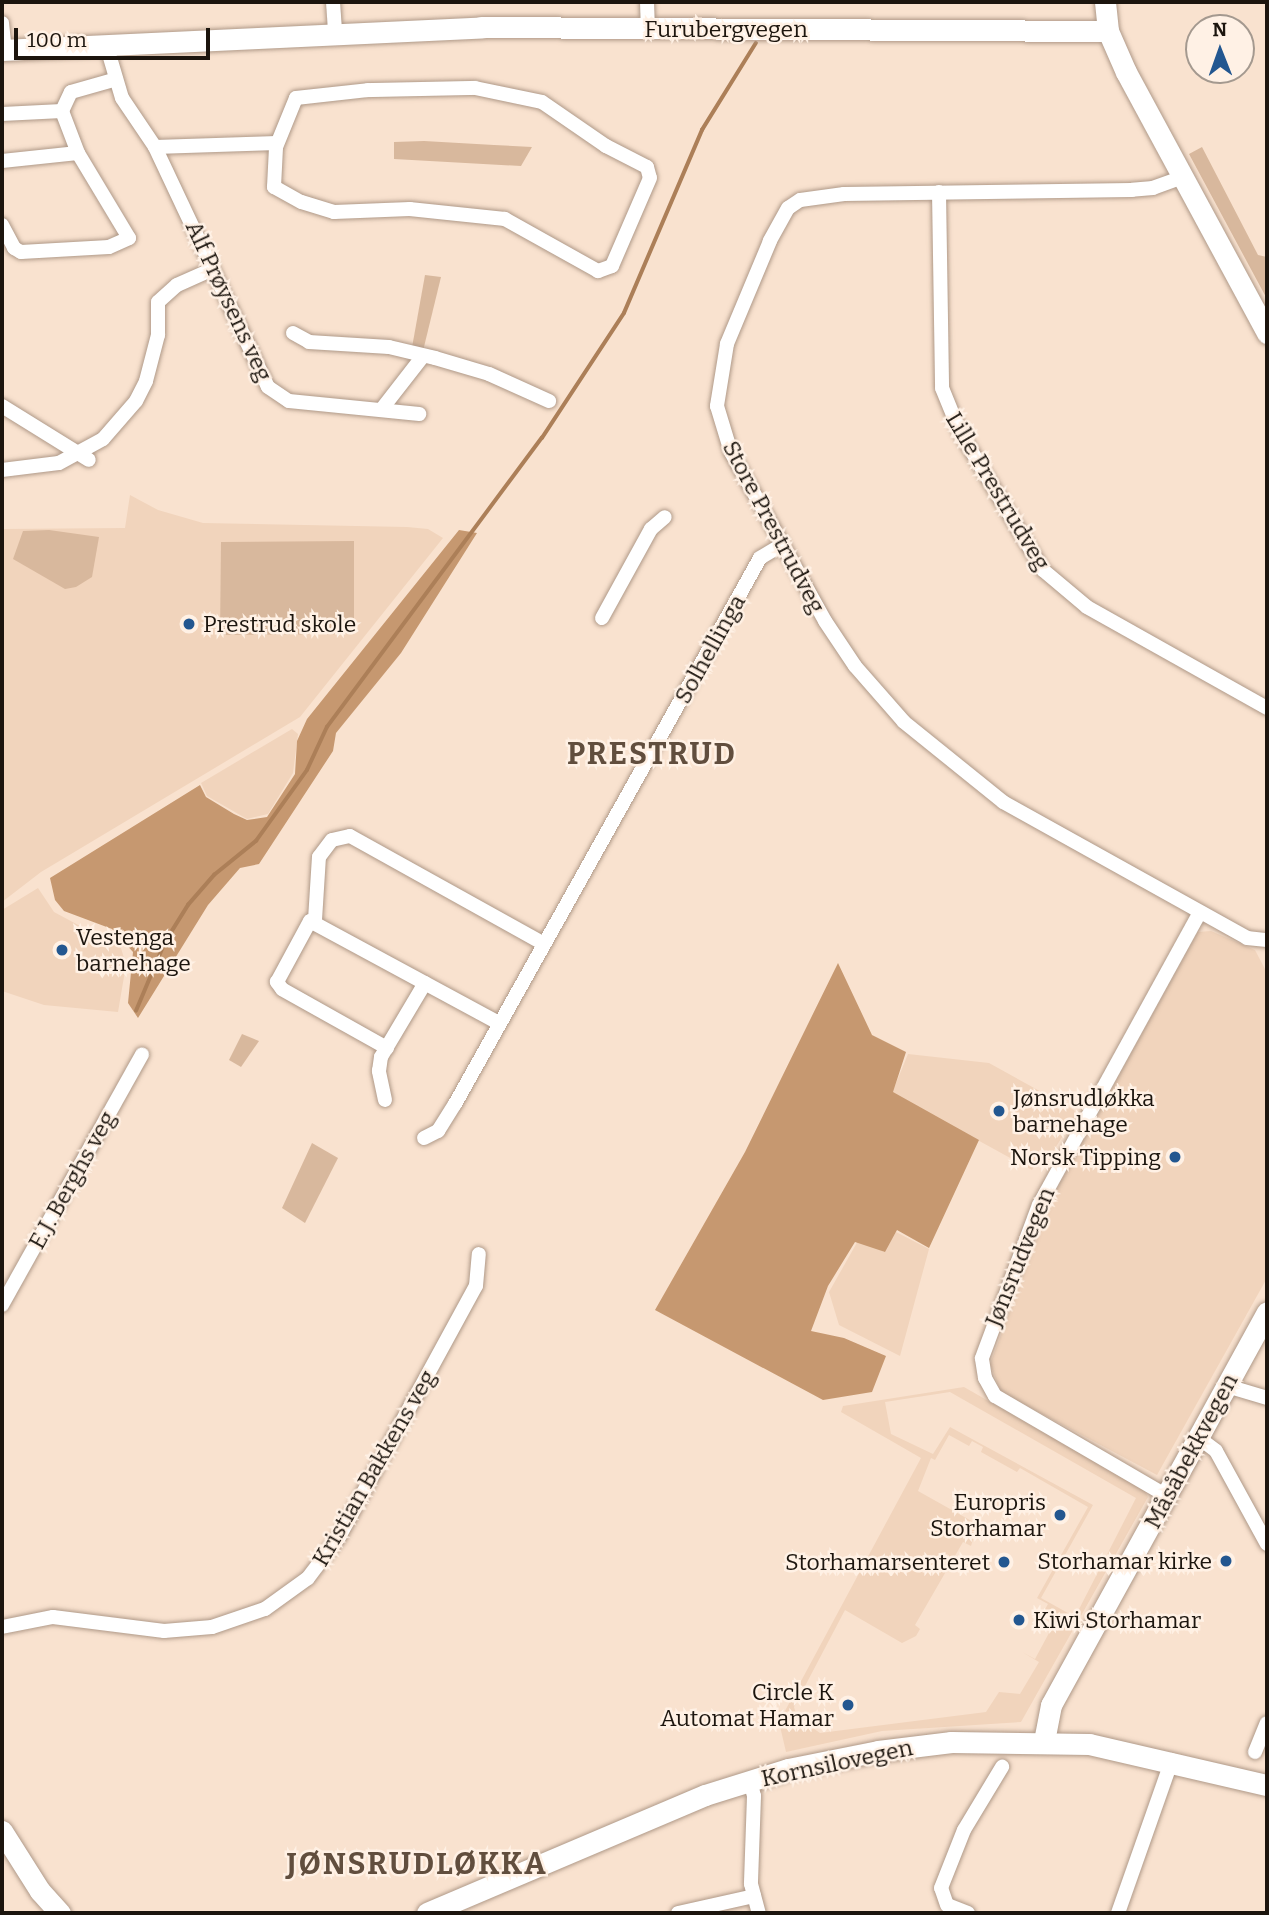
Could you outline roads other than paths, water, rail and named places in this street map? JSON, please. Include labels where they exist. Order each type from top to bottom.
[{"type":"main road","points":[[1105,2],[1108,31],[1267,333]]},
{"type":"main road","name":"Furubergvegen","points":[[3,50],[335,31],[648,28],[1108,31]]},
{"type":"main road","name":"Måsåbekkvegen","points":[[1044,1741],[1051,1705],[1227,1385],[1261,1338],[1267,1312]]},
{"type":"main road","name":"Kornsilovegen","points":[[427,1913],[750,1781],[878,1751],[951,1742],[1044,1741],[1112,1747],[1267,1785]]},
{"type":"main road","points":[[2,1832],[60,1913]]},
{"type":"street","points":[[333,2],[335,31]]},
{"type":"street","points":[[648,2],[648,28]]},
{"type":"street","points":[[2,23],[3,50]]},
{"type":"street","name":"Alf Prøysens veg","points":[[106,44],[113,80],[155,147],[268,387],[289,401],[419,414]]},
{"type":"street","points":[[2,225],[14,248],[22,252],[109,247],[129,238],[78,153],[62,111],[71,92],[113,80]]},
{"type":"street","points":[[475,89],[542,102],[606,146],[647,167],[650,178],[612,266],[597,271],[505,219],[410,209],[334,212],[301,202],[274,187],[272,169],[277,143],[296,98],[368,90],[475,89]]},
{"type":"street","points":[[2,114],[62,111]]},
{"type":"street","points":[[155,147],[277,143]]},
{"type":"street","points":[[2,160],[78,153]]},
{"type":"street","name":"Store Prestrudveg","points":[[1183,177],[1153,188],[1132,190],[815,195],[788,208],[766,252],[720,364],[717,406],[731,452],[782,545],[855,666],[920,737],[1003,802],[1247,938],[1267,940]]},
{"type":"street","name":"Lille Prestrudveg","points":[[939,192],[942,388],[960,432],[1043,570],[1087,607],[1267,708]]},
{"type":"street","points":[[2,470],[84,457],[103,439],[141,392],[158,335],[158,302],[177,285],[213,269]]},
{"type":"street","name":"Alf Prøysens veg","points":[[293,332],[309,342],[389,348],[424,356],[489,374],[549,401]]},
{"type":"street","points":[[382,410],[424,356]]},
{"type":"street","points":[[2,406],[84,457]]},
{"type":"street","points":[[602,618],[651,529],[665,517]]},
{"type":"street","name":"Solhellinga","points":[[424,1138],[438,1131],[455,1104],[760,558],[782,545]]},
{"type":"street","points":[[315,920],[314,881],[319,857],[332,840],[350,836],[544,944]]},
{"type":"street","name":"Jønsrudvegen","points":[[1167,1496],[995,1396],[985,1378],[982,1358],[1039,1205],[1200,912]]},
{"type":"street","points":[[315,920],[499,1023]]},
{"type":"street","points":[[315,920],[306,925],[277,982],[282,989],[387,1048]]},
{"type":"street","points":[[385,1100],[379,1071],[387,1048],[425,983]]},
{"type":"street","name":"E.J. Berghs veg","points":[[2,1306],[142,1055]]},
{"type":"street","name":"Kristian Bakkens veg","points":[[2,1627],[53,1617],[164,1631],[212,1627],[265,1609],[308,1578],[339,1537],[476,1286],[479,1254]]},
{"type":"street","points":[[1227,1385],[1267,1398]]},
{"type":"street","points":[[1199,1438],[1216,1451],[1267,1544]]},
{"type":"street","points":[[1255,1752],[1267,1723]]},
{"type":"street","points":[[1118,1913],[1172,1760]]},
{"type":"street","points":[[968,1913],[947,1905],[942,1888],[964,1830],[1002,1767]]},
{"type":"street","points":[[750,1781],[754,1896],[759,1913]]},
{"type":"street","points":[[678,1913],[754,1896]]},
{"type":"waterway","points":[[136,1011],[165,942],[188,905],[214,875],[256,841],[307,770],[327,727],[542,438],[624,313],[702,130],[756,43]]},
{"type":"place","name":"Prestrud skole","points":[[189,624]]},
{"type":"place","name":"Vestenga barnehage","points":[[62,950]]},
{"type":"place","name":"Jønsrudløkka barnehage","points":[[999,1111]]},
{"type":"place","name":"Norsk Tipping","points":[[1175,1157]]},
{"type":"place","name":"Europris Storhamar","points":[[1060,1515]]},
{"type":"place","name":"Storhamar kirke","points":[[1226,1561]]},
{"type":"place","name":"Storhamarsenteret","points":[[1004,1562]]},
{"type":"place","name":"Kiwi Storhamar","points":[[1019,1620]]},
{"type":"place","name":"Circle K Automat Hamar","points":[[848,1705]]},
{"type":"district","name":"PRESTRUD","points":[[652,754]]},
{"type":"district","name":"JØNSRUDLØKKA","points":[[417,1864]]}]
